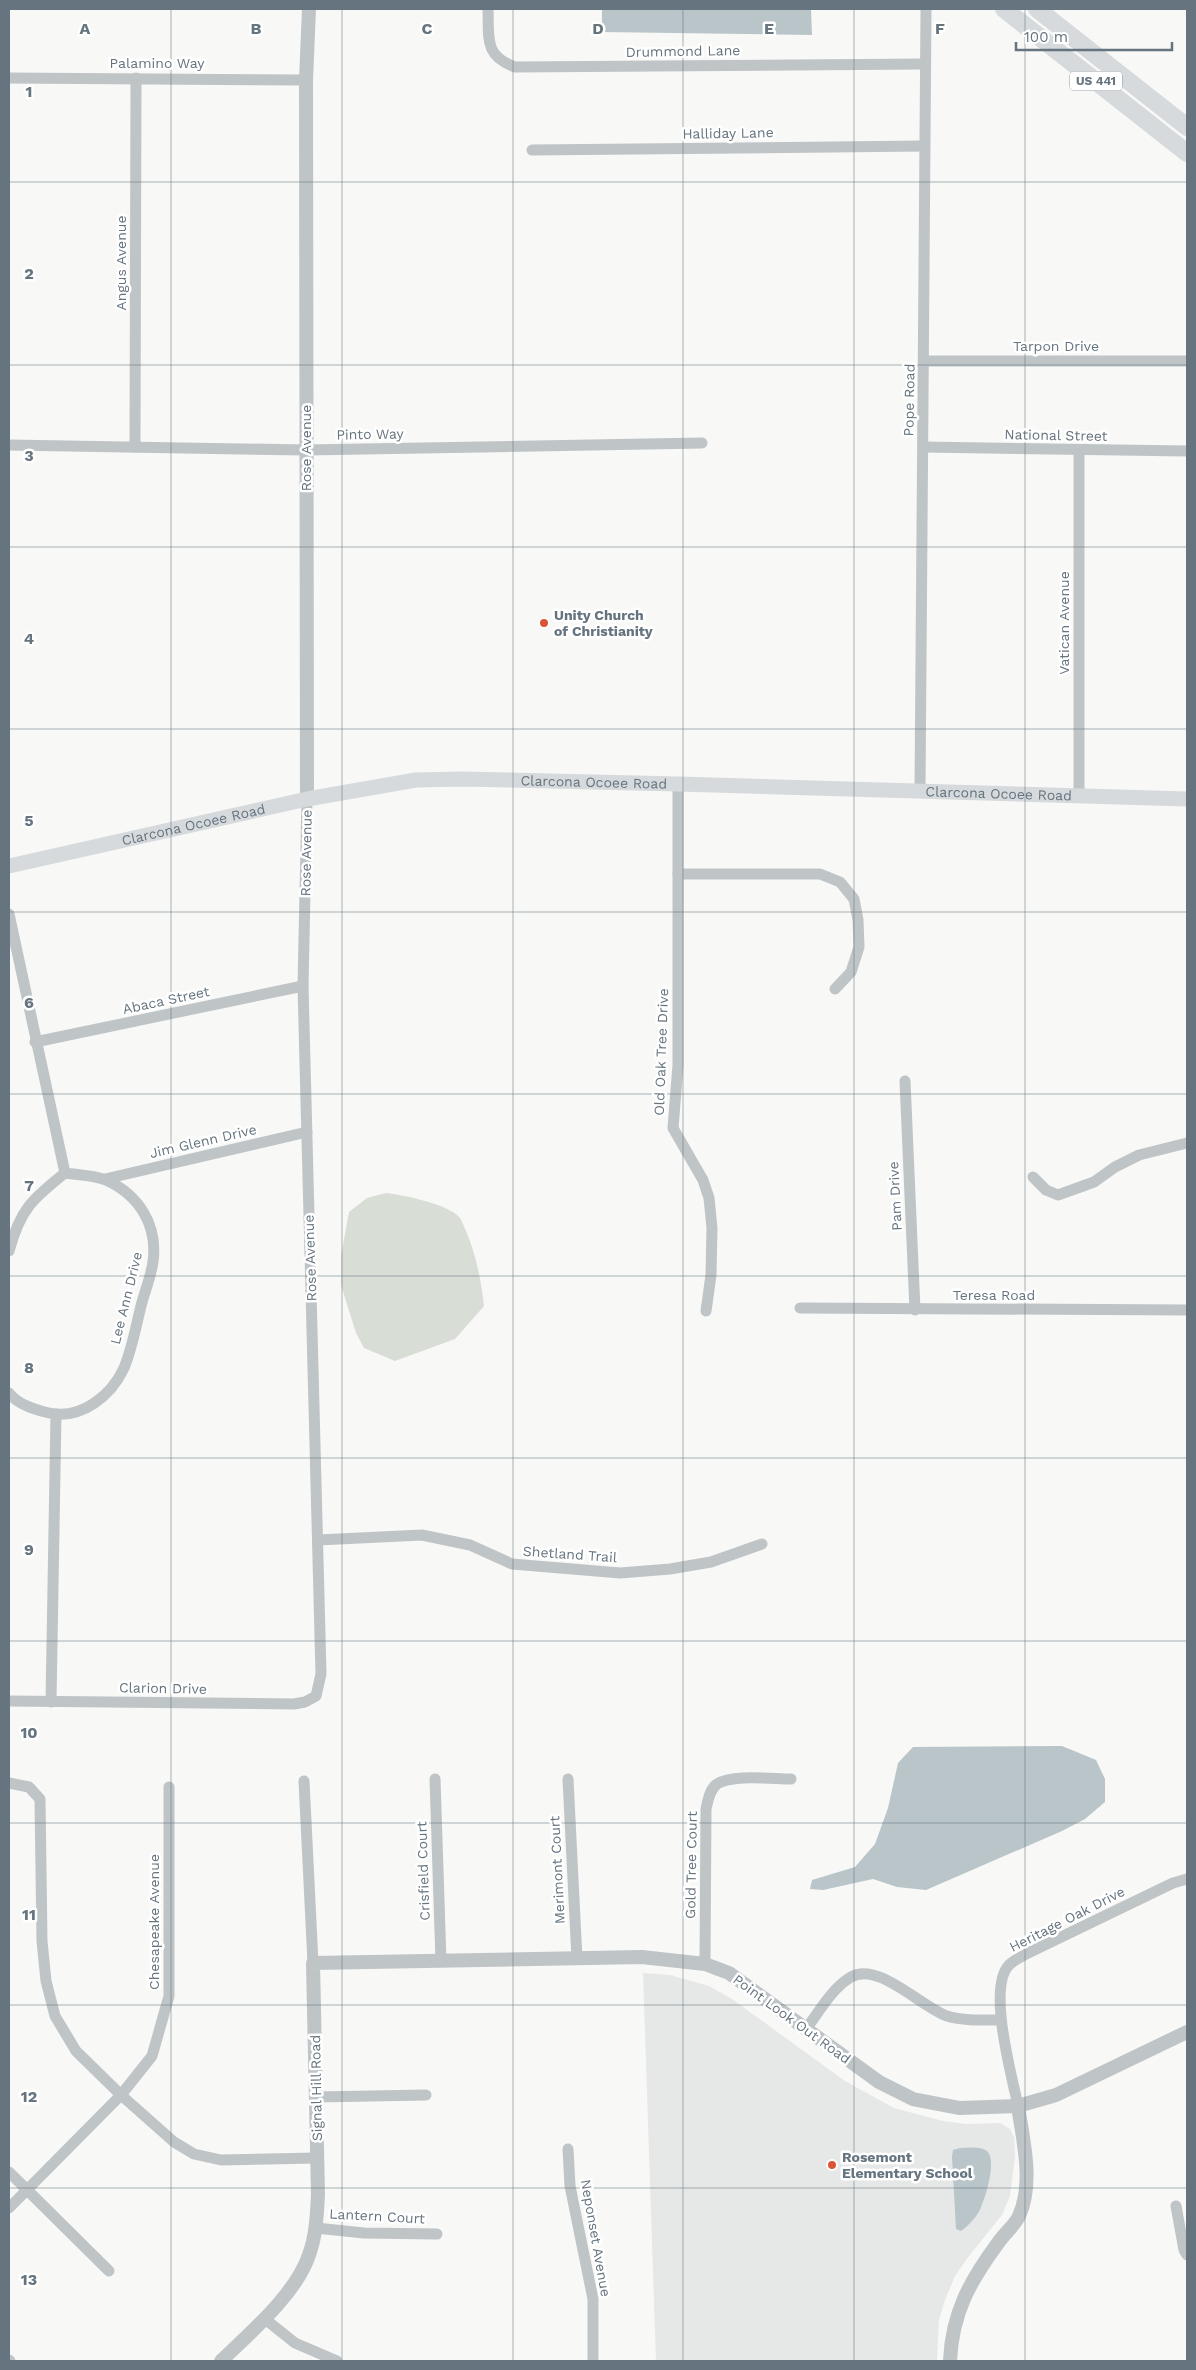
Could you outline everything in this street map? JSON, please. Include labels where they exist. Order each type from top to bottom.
[{"type":"main road","name":"US 441","points":[[1004,9],[1187,153]]},
{"type":"main road","name":"US 441","points":[[1037,9],[1187,127]]},
{"type":"main road","name":"Clarcona Ocoee Road","points":[[9,866],[307,799],[416,780],[462,779],[678,784],[1187,799]]},
{"type":"street","name":"Rose Avenue","points":[[309,9],[306,80],[307,799],[303,986],[321,1674],[316,1696]]},
{"type":"street","name":"Drummond Lane","points":[[488,9],[489,42],[492,52],[501,62],[515,67],[924,64]]},
{"type":"street","name":"Pope Road","points":[[920,791],[924,447],[924,64],[926,9]]},
{"type":"street","name":"Palamino Way","points":[[9,78],[306,80]]},
{"type":"street","name":"Angus Avenue","points":[[135,447],[136,78]]},
{"type":"street","name":"Halliday Lane","points":[[532,150],[924,146]]},
{"type":"street","name":"Tarpon Drive","points":[[924,361],[1187,361]]},
{"type":"street","name":"Pinto Way","points":[[9,445],[306,450],[702,444]]},
{"type":"street","name":"National Street","points":[[924,447],[1187,451]]},
{"type":"street","name":"Vatican Avenue","points":[[1080,450],[1080,795]]},
{"type":"street","name":"Old Oak Tree Drive","points":[[678,784],[678,1065],[673,1128],[703,1180],[709,1198],[712,1228],[711,1275],[706,1311]]},
{"type":"street","points":[[678,874],[820,874],[840,882],[854,899],[859,947],[851,972],[835,988]]},
{"type":"street","points":[[9,914],[35,1042],[65,1173],[27,1205],[14,1230],[9,1251]]},
{"type":"street","name":"Abaca Street","points":[[35,1042],[303,986]]},
{"type":"street","name":"Pam Drive","points":[[905,1081],[915,1310]]},
{"type":"street","name":"Jim Glenn Drive","points":[[104,1179],[307,1132]]},
{"type":"street","points":[[1033,1177],[1046,1190],[1058,1195],[1094,1182],[1115,1167],[1138,1155],[1187,1143]]},
{"type":"street","name":"Lee Ann Drive","points":[[9,1394],[12,1398],[38,1410],[56,1414],[82,1410],[100,1400],[114,1384],[124,1368],[153,1262],[154,1241],[148,1217],[131,1195],[104,1179],[65,1173]]},
{"type":"street","name":"Teresa Road","points":[[800,1308],[1187,1310]]},
{"type":"street","points":[[51,1702],[56,1414]]},
{"type":"street","name":"Shetland Trail","points":[[318,1540],[422,1535],[470,1545],[512,1564],[620,1573],[670,1569],[711,1562],[762,1544]]},
{"type":"street","name":"Clarion Drive","points":[[9,1701],[294,1704],[305,1702],[316,1696]]},
{"type":"street","name":"Crisfield Court","points":[[434,1779],[441,1961]]},
{"type":"street","name":"Merimont Court","points":[[568,1779],[577,1958]]},
{"type":"street","name":"Gold Tree Court","points":[[705,1964],[706,1809],[709,1795],[717,1784],[734,1779],[791,1779]]},
{"type":"street","name":"Signal Hill Road","points":[[220,2361],[265,2319],[289,2290],[309,2257],[316,2228],[318,2194],[313,1963],[304,1781]]},
{"type":"street","points":[[9,1783],[29,1787],[40,1799],[42,1941],[46,1981],[56,2016],[76,2051],[121,2095],[174,2142],[194,2154],[222,2160],[317,2158]]},
{"type":"street","name":"Chesapeake Avenue","points":[[9,2208],[121,2095],[152,2056],[161,2030],[169,1996],[169,1787]]},
{"type":"street","name":"Heritage Oak Drive","points":[[1018,2106],[1001,2020],[1001,1986],[1008,1965],[1026,1954],[1173,1883],[1187,1879]]},
{"type":"street","name":"Point Look Out Road","points":[[313,1963],[658,1958],[705,1964],[729,1973],[879,2082],[913,2099],[960,2108],[1018,2106],[1056,2095],[1187,2032]]},
{"type":"street","points":[[806,2029],[841,1983],[853,1976],[873,1974],[947,2016],[972,2020],[1001,2020]]},
{"type":"street","points":[[316,2097],[426,2095]]},
{"type":"street","points":[[950,2361],[951,2336],[959,2308],[972,2280],[1019,2216],[1026,2190],[1026,2159],[1018,2106]]},
{"type":"street","name":"Neponset Avenue","points":[[568,2149],[570,2186],[592,2299],[592,2361]]},
{"type":"street","points":[[9,2172],[109,2271]]},
{"type":"street","points":[[1176,2206],[1184,2250],[1187,2256]]},
{"type":"street","name":"Lantern Court","points":[[316,2228],[364,2233],[437,2234]]},
{"type":"street","points":[[265,2319],[295,2343],[337,2361]]},
{"type":"shaded area","points":[[602,9],[811,9],[812,35],[602,32]]},
{"type":"shaded area","points":[[386,1193],[436,1204],[459,1217],[470,1240],[480,1277],[484,1306],[455,1339],[395,1361],[364,1348],[356,1333],[341,1285],[341,1256],[349,1212],[367,1198]]},
{"type":"shaded area","points":[[1062,1746],[1096,1760],[1105,1779],[1105,1802],[1085,1819],[1062,1831],[926,1890],[897,1887],[873,1879],[823,1890],[810,1889],[812,1880],[855,1867],[875,1844],[888,1808],[898,1763],[913,1747]]},
{"type":"shaded area","name":"Rosemont Elementary School","points":[[643,1973],[670,1975],[709,1986],[732,1999],[845,2081],[894,2108],[943,2121],[966,2124],[1000,2123],[1010,2129],[1014,2137],[1015,2156],[1010,2196],[1002,2215],[955,2276],[939,2320],[937,2361],[656,2361]]},
{"type":"shaded area","points":[[960,2148],[984,2149],[990,2156],[991,2162],[988,2187],[980,2210],[961,2231],[956,2229],[952,2157],[953,2150]]},
{"type":"place","name":"Unity Church of Christianity","points":[[544,623]]},
{"type":"place","name":"Rosemont Elementary School","points":[[832,2165]]}]
